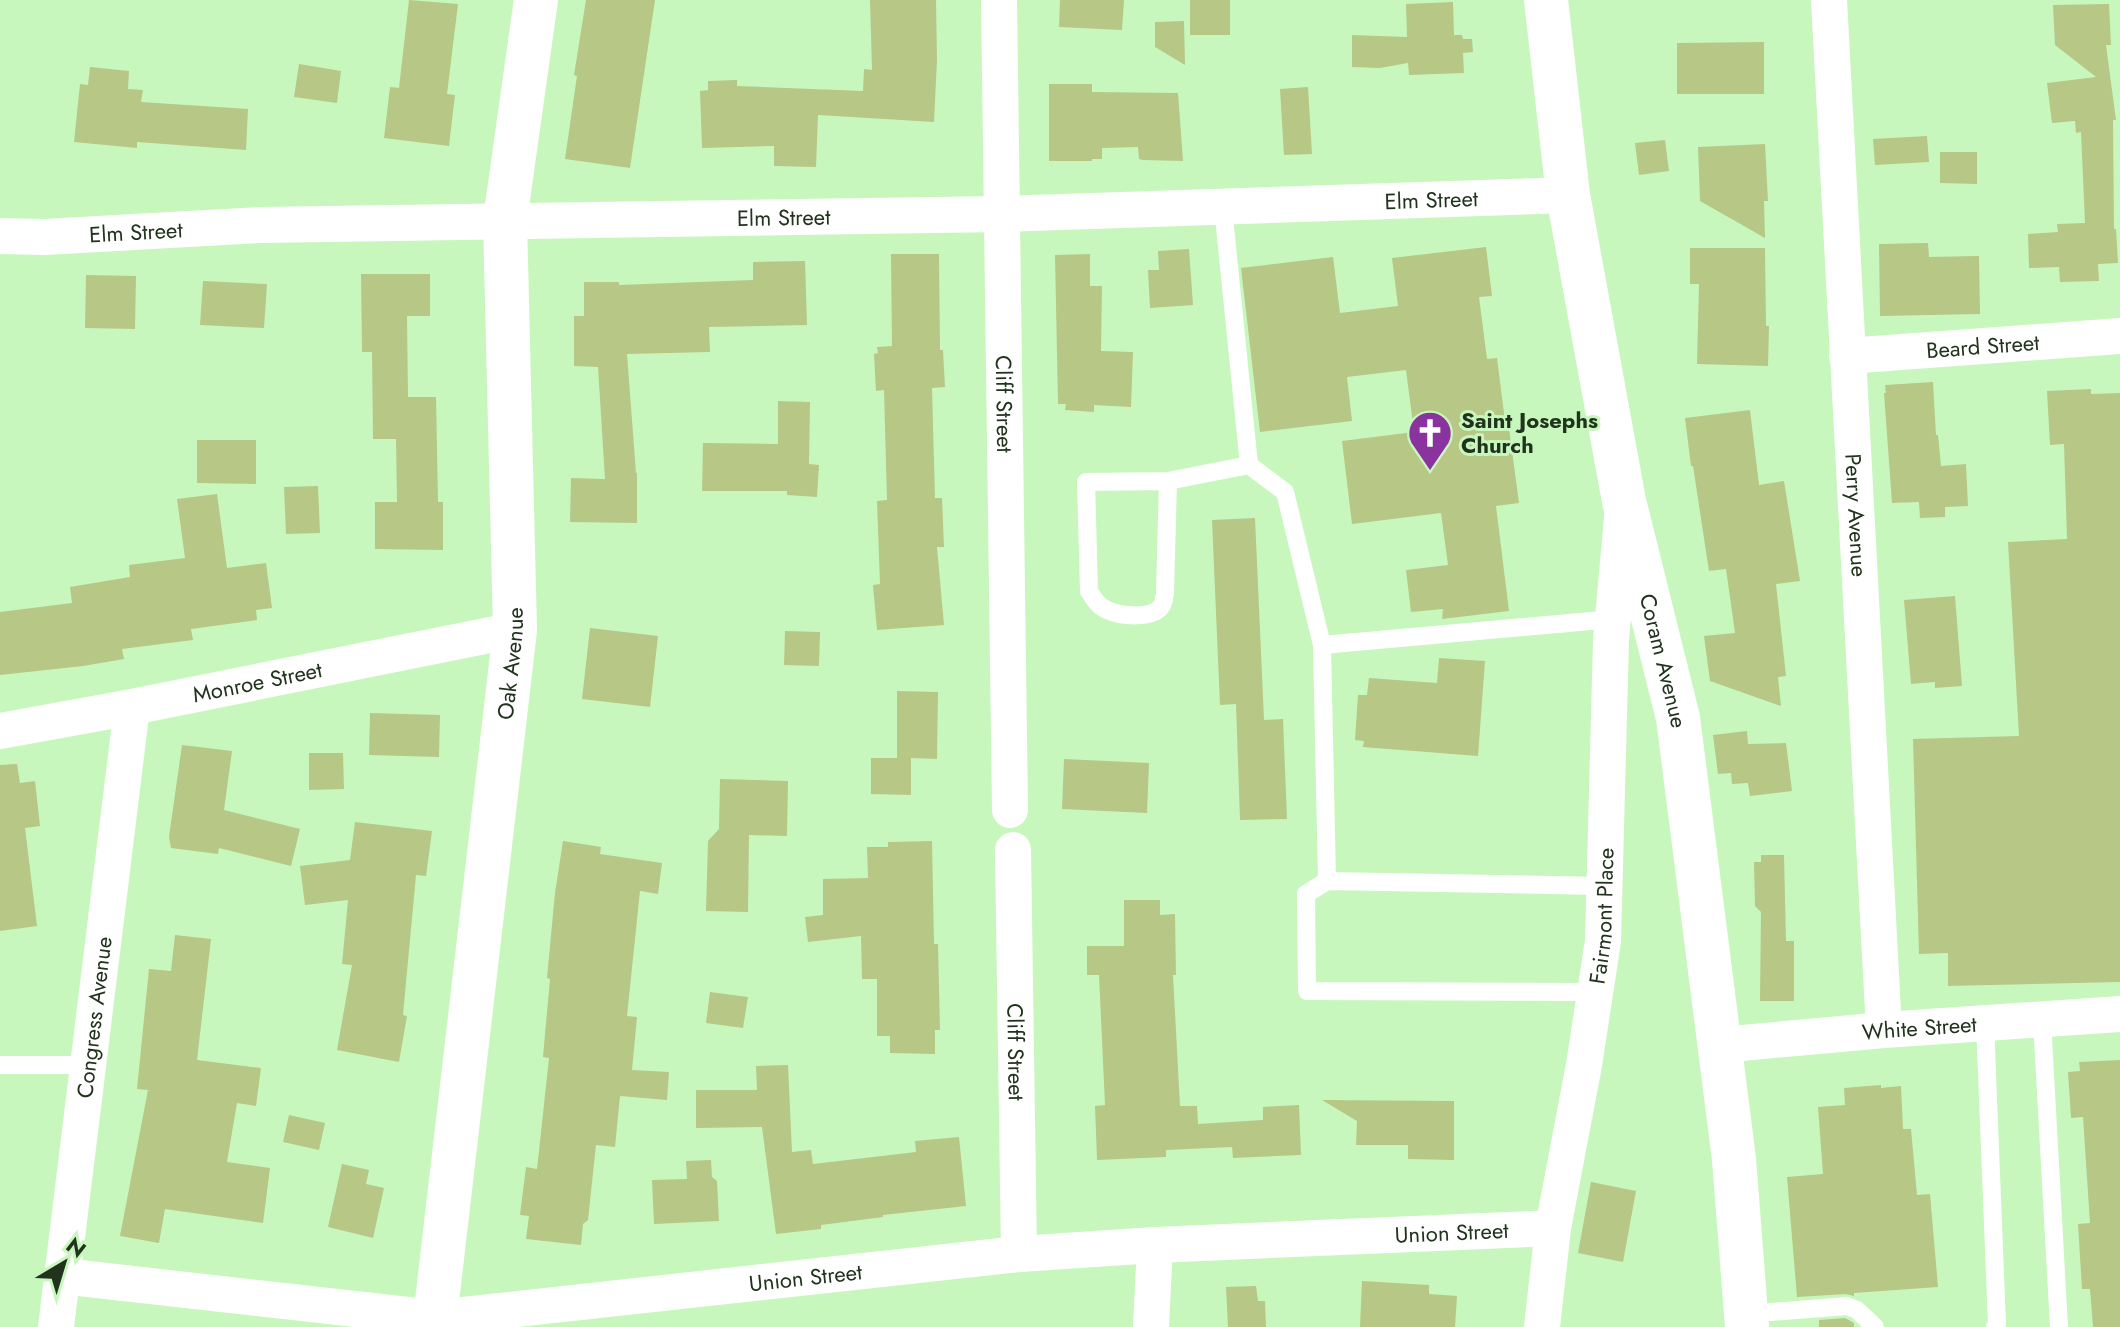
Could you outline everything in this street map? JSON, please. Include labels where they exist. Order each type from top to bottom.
[{"type":"main road","name":"Oak Avenue","points":[[434,1322],[515,630],[505,220],[536,0]]},
{"type":"main road","name":"Coram Avenue","points":[[1546,0],[1568,195],[1624,501],[1678,718],[1734,1159],[1746,1320]]},
{"type":"street","name":"Cliff Street","points":[[999,0],[1010,810]]},
{"type":"street","name":"Perry Avenue","points":[[1829,0],[1884,1030]]},
{"type":"street","name":"Elm Street","points":[[0,236],[44,237],[260,225],[1002,214],[1568,195]]},
{"type":"street","name":"Beard Street","points":[[1847,356],[2120,336]]},
{"type":"street","name":"Fairmont Place","points":[[1542,1327],[1553,1228],[1584,1065],[1603,941],[1613,619],[1624,501]]},
{"type":"street","name":"Monroe Street","points":[[0,731],[515,630]]},
{"type":"street","name":"Congress Avenue","points":[[56,1327],[132,707]]},
{"type":"street","name":"Cliff Street","points":[[1013,850],[1019,1254]]},
{"type":"street","name":"White Street","points":[[1720,1045],[2120,1014]]},
{"type":"street","name":"Union Street","points":[[62,1276],[434,1322],[1019,1254],[1553,1228]]},
{"type":"street","points":[[1151,1327],[1155,1245]]},
{"type":"lane","points":[[1223,207],[1249,465],[1285,492],[1322,645],[1327,881]]},
{"type":"lane","points":[[1168,481],[1163,605],[1155,612],[1143,615],[1105,610],[1095,602],[1089,591],[1086,482],[1168,481],[1249,465]]},
{"type":"lane","points":[[1322,645],[1613,619]]},
{"type":"lane","points":[[1595,992],[1307,991],[1306,894],[1327,881],[1604,886]]},
{"type":"lane","points":[[2042,1020],[2059,1327]]},
{"type":"lane","points":[[1985,1023],[1995,1327]]},
{"type":"lane","points":[[0,1065],[88,1065]]},
{"type":"lane","points":[[1746,1320],[1847,1306],[1857,1310],[1875,1327]]},
{"type":"building","points":[[409,0],[458,4],[447,94],[455,95],[449,146],[384,138],[390,87],[399,88]]},
{"type":"building","points":[[586,0],[655,0],[630,168],[565,159]]},
{"type":"building","points":[[870,0],[936,0],[934,122],[818,115],[816,167],[774,166],[774,146],[702,148],[700,91],[708,90],[708,81],[737,80],[737,86],[863,91],[864,69],[872,70]]},
{"type":"building","points":[[1060,0],[1124,0],[1122,30],[1059,27]]},
{"type":"building","points":[[1190,0],[1230,0],[1230,35],[1190,35]]},
{"type":"building","points":[[1453,2],[1454,35],[1472,39],[1473,52],[1463,53],[1464,73],[1409,75],[1408,63],[1380,68],[1352,67],[1352,35],[1407,37],[1406,4]]},
{"type":"building","points":[[2109,4],[2111,45],[2106,45],[2116,120],[2113,120],[2114,229],[2118,263],[2098,264],[2099,281],[2060,282],[2059,267],[2029,268],[2028,234],[2058,232],[2057,224],[2085,223],[2081,132],[2076,133],[2075,121],[2052,123],[2047,83],[2096,77],[2055,45],[2053,5]]},
{"type":"building","points":[[1184,21],[1185,65],[1155,47],[1155,22]]},
{"type":"building","points":[[1764,42],[1764,94],[1677,94],[1677,43]]},
{"type":"building","points":[[299,64],[341,71],[337,103],[294,97]]},
{"type":"building","points":[[90,67],[129,71],[128,89],[143,90],[141,102],[248,109],[246,150],[137,142],[137,148],[74,142],[80,84],[88,85]]},
{"type":"building","points":[[1049,84],[1092,84],[1092,92],[1178,93],[1183,161],[1139,159],[1138,147],[1102,148],[1102,159],[1092,161],[1049,161]]},
{"type":"building","points":[[1308,87],[1312,154],[1284,155],[1280,89]]},
{"type":"building","points":[[1927,136],[1929,162],[1875,165],[1873,139]]},
{"type":"building","points":[[1665,140],[1669,171],[1639,175],[1635,143]]},
{"type":"building","points":[[1765,144],[1768,201],[1764,201],[1765,238],[1700,201],[1698,147]]},
{"type":"building","points":[[1940,152],[1977,152],[1977,184],[1940,183]]},
{"type":"building","points":[[1928,243],[1929,257],[1979,256],[1980,314],[1880,316],[1879,244]]},
{"type":"building","points":[[1486,247],[1492,296],[1479,297],[1487,359],[1497,358],[1519,503],[1496,506],[1509,611],[1442,619],[1443,609],[1411,612],[1406,570],[1448,565],[1441,513],[1352,524],[1342,441],[1414,432],[1406,370],[1347,377],[1352,421],[1260,432],[1241,268],[1333,257],[1340,313],[1398,306],[1392,258]]},
{"type":"building","points":[[1690,248],[1765,248],[1768,366],[1697,364],[1699,284],[1690,284]]},
{"type":"building","points":[[1189,249],[1193,305],[1150,308],[1148,270],[1159,270],[1158,251]]},
{"type":"building","points":[[891,254],[939,254],[940,350],[943,350],[945,387],[932,388],[935,498],[942,498],[944,547],[937,547],[944,625],[877,630],[873,585],[880,584],[877,501],[887,500],[884,390],[876,391],[874,354],[878,353],[877,347],[892,346]]},
{"type":"building","points":[[1090,254],[1090,286],[1102,286],[1101,351],[1133,352],[1131,407],[1094,405],[1094,412],[1065,410],[1066,404],[1058,404],[1055,255]]},
{"type":"building","points":[[805,261],[807,325],[709,327],[710,352],[627,354],[637,473],[637,523],[570,522],[571,478],[605,479],[598,367],[574,366],[574,316],[584,316],[584,282],[619,282],[619,285],[753,280],[753,262]]},
{"type":"building","points":[[361,274],[430,274],[430,316],[407,316],[408,397],[436,397],[438,502],[443,502],[443,550],[375,549],[375,502],[397,502],[396,439],[373,439],[372,352],[362,352]]},
{"type":"building","points":[[86,275],[136,276],[135,329],[85,328]]},
{"type":"building","points":[[203,281],[267,284],[264,328],[200,325]]},
{"type":"building","points":[[1933,382],[1941,466],[1966,464],[1968,506],[1945,507],[1945,517],[1920,518],[1919,502],[1892,503],[1884,393],[1885,385]]},
{"type":"building","points":[[2091,389],[2091,394],[2120,393],[2120,982],[1948,986],[1948,953],[1919,954],[1913,739],[2019,736],[2008,542],[2067,539],[2064,444],[2050,445],[2047,391]]},
{"type":"building","points":[[778,401],[810,402],[809,464],[819,465],[817,497],[787,495],[787,491],[702,491],[703,443],[778,444]]},
{"type":"building","points":[[1750,410],[1759,485],[1784,481],[1800,581],[1776,584],[1786,676],[1778,677],[1781,706],[1710,681],[1704,636],[1735,633],[1726,569],[1709,571],[1685,418]]},
{"type":"building","points":[[197,440],[256,440],[256,484],[197,483]]},
{"type":"building","points":[[318,486],[320,533],[286,534],[284,487]]},
{"type":"building","points":[[217,494],[227,568],[266,563],[272,608],[256,610],[257,620],[191,629],[193,640],[122,649],[124,659],[0,675],[0,612],[72,603],[70,587],[130,577],[129,565],[185,558],[177,499]]},
{"type":"building","points":[[1255,518],[1264,720],[1283,719],[1287,819],[1240,820],[1236,704],[1220,705],[1212,520]]},
{"type":"building","points":[[1955,596],[1962,686],[1935,688],[1935,682],[1911,684],[1904,600]]},
{"type":"building","points":[[590,628],[658,636],[650,707],[582,699]]},
{"type":"building","points":[[785,631],[820,632],[819,666],[784,665]]},
{"type":"building","points":[[1439,658],[1485,661],[1478,756],[1363,747],[1364,741],[1355,740],[1358,695],[1367,695],[1369,678],[1437,683]]},
{"type":"building","points":[[897,691],[938,692],[937,759],[911,758],[911,795],[871,794],[871,758],[897,758]]},
{"type":"building","points":[[370,713],[440,715],[439,757],[369,755]]},
{"type":"building","points":[[1747,731],[1748,744],[1786,743],[1792,791],[1750,796],[1748,783],[1732,784],[1731,773],[1718,774],[1713,735]]},
{"type":"building","points":[[182,745],[232,751],[224,810],[300,829],[291,866],[219,848],[218,854],[171,848],[169,837]]},
{"type":"building","points":[[309,753],[343,753],[344,789],[309,790]]},
{"type":"building","points":[[1064,759],[1149,763],[1147,813],[1062,809]]},
{"type":"building","points":[[17,764],[20,783],[35,781],[40,826],[25,828],[37,926],[0,931],[0,765]]},
{"type":"building","points":[[720,779],[788,781],[787,836],[749,835],[748,912],[706,911],[708,841],[719,829]]},
{"type":"building","points":[[355,822],[432,831],[426,876],[416,875],[403,1015],[407,1016],[399,1062],[337,1050],[352,965],[342,964],[348,900],[305,905],[300,866],[350,860]]},
{"type":"building","points":[[563,841],[601,847],[600,854],[662,863],[658,894],[640,891],[627,1016],[637,1017],[632,1070],[669,1072],[667,1100],[620,1096],[615,1147],[596,1145],[588,1220],[583,1224],[581,1245],[526,1239],[529,1216],[520,1215],[526,1167],[537,1169],[549,1058],[543,1057],[550,979],[547,978]]},
{"type":"building","points":[[932,841],[940,1030],[935,1030],[935,1054],[890,1053],[890,1036],[877,1036],[877,979],[862,979],[861,936],[808,942],[805,917],[823,915],[823,879],[868,878],[867,847],[888,847],[888,842]]},
{"type":"building","points":[[1761,855],[1784,855],[1786,941],[1794,941],[1794,1001],[1760,1001],[1761,912],[1755,906],[1754,862],[1761,862]]},
{"type":"building","points":[[1124,900],[1160,900],[1160,915],[1175,914],[1176,975],[1173,975],[1180,1106],[1197,1106],[1198,1124],[1263,1120],[1263,1107],[1299,1105],[1301,1155],[1233,1158],[1232,1147],[1166,1150],[1166,1157],[1097,1160],[1095,1106],[1105,1105],[1099,975],[1087,975],[1087,946],[1124,946]]},
{"type":"building","points":[[175,935],[211,939],[197,1060],[261,1068],[256,1106],[237,1103],[227,1162],[270,1168],[263,1223],[165,1209],[159,1243],[120,1236],[148,1090],[137,1089],[149,969],[171,971]]},
{"type":"building","points":[[710,992],[748,997],[743,1028],[706,1023]]},
{"type":"building","points":[[2120,1060],[2120,1327],[2093,1327],[2090,1289],[2082,1289],[2078,1224],[2090,1223],[2083,1117],[2071,1118],[2068,1072],[2080,1071],[2079,1062]]},
{"type":"building","points":[[788,1065],[792,1152],[811,1150],[813,1164],[916,1152],[915,1141],[959,1137],[966,1206],[883,1215],[821,1225],[821,1229],[776,1234],[762,1127],[696,1128],[696,1090],[757,1090],[756,1066]]},
{"type":"building","points":[[1881,1085],[1881,1088],[1901,1086],[1903,1129],[1911,1129],[1917,1195],[1930,1194],[1938,1287],[1854,1293],[1854,1296],[1797,1297],[1787,1177],[1823,1174],[1818,1107],[1845,1105],[1844,1088]]},
{"type":"building","points":[[1322,1100],[1454,1101],[1454,1160],[1408,1159],[1408,1145],[1356,1145],[1357,1121]]},
{"type":"building","points":[[289,1115],[325,1123],[319,1150],[283,1142]]},
{"type":"building","points":[[711,1160],[712,1177],[717,1181],[719,1221],[654,1224],[652,1180],[687,1179],[686,1161]]},
{"type":"building","points":[[342,1164],[369,1170],[366,1184],[384,1188],[373,1238],[328,1227]]},
{"type":"building","points":[[1591,1182],[1636,1191],[1623,1262],[1578,1253]]},
{"type":"building","points":[[1362,1281],[1429,1285],[1429,1294],[1457,1296],[1455,1327],[1360,1327]]},
{"type":"building","points":[[1256,1286],[1258,1301],[1265,1301],[1266,1327],[1228,1327],[1226,1287]]},
{"type":"building","points":[[1845,1318],[1854,1323],[1854,1327],[1819,1327],[1819,1320]]},
{"type":"place","name":"Saint Josephs Church","points":[[1430,472]]}]
